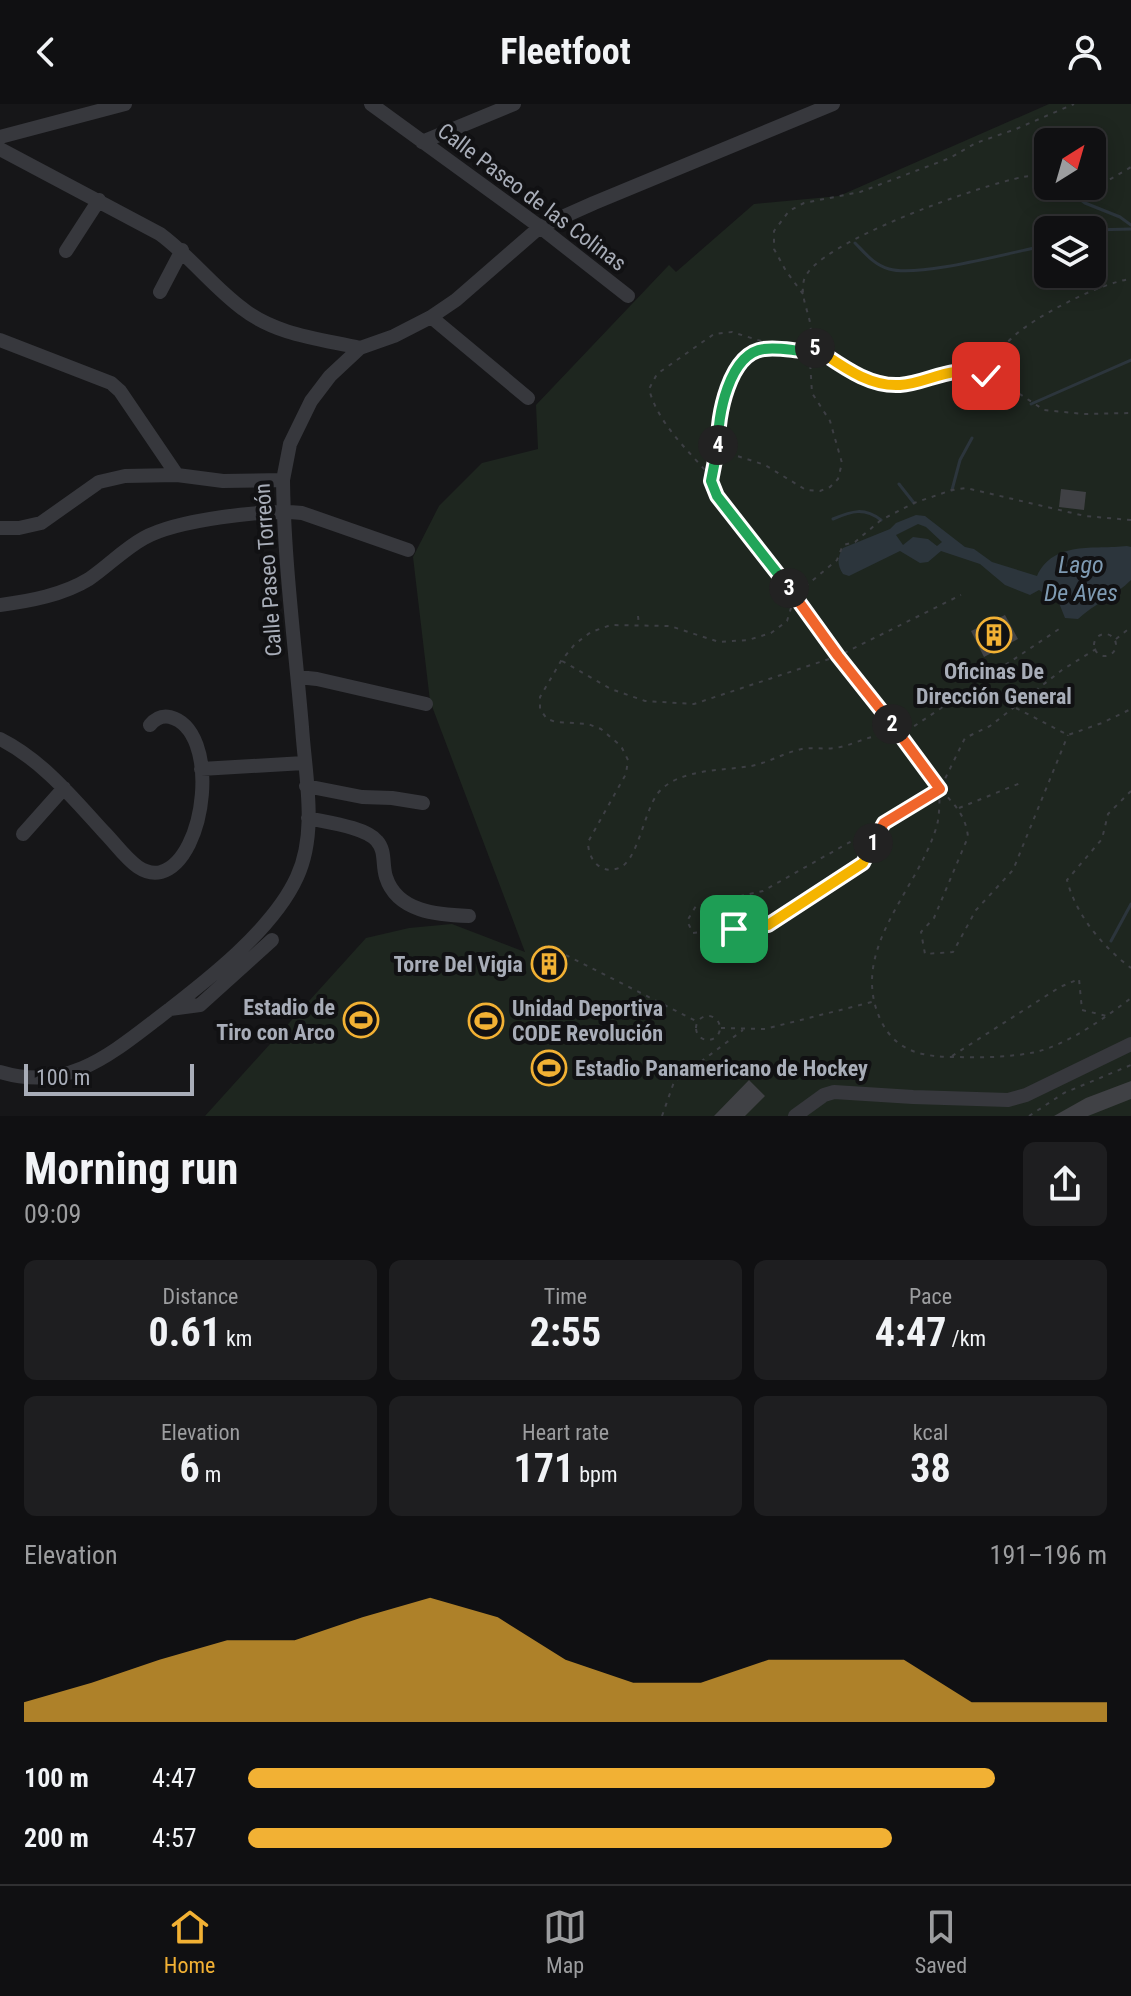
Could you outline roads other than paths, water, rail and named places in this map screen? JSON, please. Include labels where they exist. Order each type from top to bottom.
[{"type":"street","points":[[0,137],[125,104]]},
{"type":"street","name":"Calle Paseo de las Colinas","points":[[371,104],[540,227],[628,296]]},
{"type":"street","points":[[422,142],[514,104]]},
{"type":"street","name":"Calle Paseo Torreón","points":[[0,1072],[43,1078],[70,1074],[116,1050],[223,966],[281,904],[296,879],[304,859],[308,818],[283,480],[290,444],[311,401],[330,376],[360,348],[394,336],[456,300],[540,227],[833,104]]},
{"type":"street","points":[[0,149],[160,234],[182,250],[234,302],[266,324],[360,348]]},
{"type":"street","points":[[66,251],[99,200]]},
{"type":"street","points":[[160,292],[182,250]]},
{"type":"street","points":[[431,317],[528,398]]},
{"type":"street","points":[[0,340],[111,383],[120,391],[177,475]]},
{"type":"street","points":[[0,528],[41,523],[99,482],[125,476],[177,475],[223,481],[283,480]]},
{"type":"street","points":[[0,605],[25,602],[72,588],[144,538],[192,522],[285,511],[302,513],[408,550]]},
{"type":"street","points":[[298,677],[426,704]]},
{"type":"street","points":[[0,739],[38,764],[130,861],[150,873],[162,872],[182,854],[196,828],[201,807],[201,769],[195,740],[187,727],[167,716],[155,719],[150,725]]},
{"type":"street","points":[[201,769],[304,763]]},
{"type":"street","points":[[23,834],[60,785]]},
{"type":"street","points":[[306,786],[362,797],[423,803]]},
{"type":"street","points":[[308,818],[366,833],[377,841],[383,853],[390,887],[413,907],[432,913],[469,916]]},
{"type":"street","points":[[170,1009],[200,1005],[272,940]]},
{"type":"street","points":[[795,1116],[824,1095],[834,1092],[1008,1100],[1026,1095],[1131,1044]]},
{"type":"water","name":"Lago De Aves","points":[[916,515],[925,516],[965,547],[974,549],[992,562],[1037,576],[1044,565],[1064,552],[1127,546],[1131,547],[1131,580],[1078,619],[1065,618],[1057,598],[1039,590],[1030,595],[1005,585],[980,564],[941,551],[928,562],[920,563],[900,551],[849,576],[843,574],[838,561],[843,548],[890,529],[896,523]],"holes":[[[918,524],[942,542],[937,546],[928,539],[913,537],[903,545],[896,535]]]},
{"type":"waterway","points":[[1081,200],[1131,225]]},
{"type":"waterway","points":[[1106,230],[1131,229]]},
{"type":"waterway","points":[[855,243],[879,265],[903,271],[943,267],[1034,248]]},
{"type":"waterway","points":[[1031,404],[1131,360]]},
{"type":"waterway","points":[[952,490],[960,460],[972,438]]},
{"type":"waterway","points":[[899,484],[914,503]]},
{"type":"waterway","points":[[833,519],[858,512],[869,513],[881,520]]},
{"type":"waterway","points":[[1111,941],[1131,904]]},
{"type":"place","name":"Oficinas De Dirección General","points":[[994,635]]},
{"type":"place","name":"Torre Del Vigia","points":[[549,964]]},
{"type":"place","name":"Estadio de Tiro con Arco","points":[[361,1020]]},
{"type":"place","name":"Unidad Deportiva CODE Revolución","points":[[486,1021]]},
{"type":"place","name":"Estadio Panamericano de Hockey","points":[[549,1068]]}]
